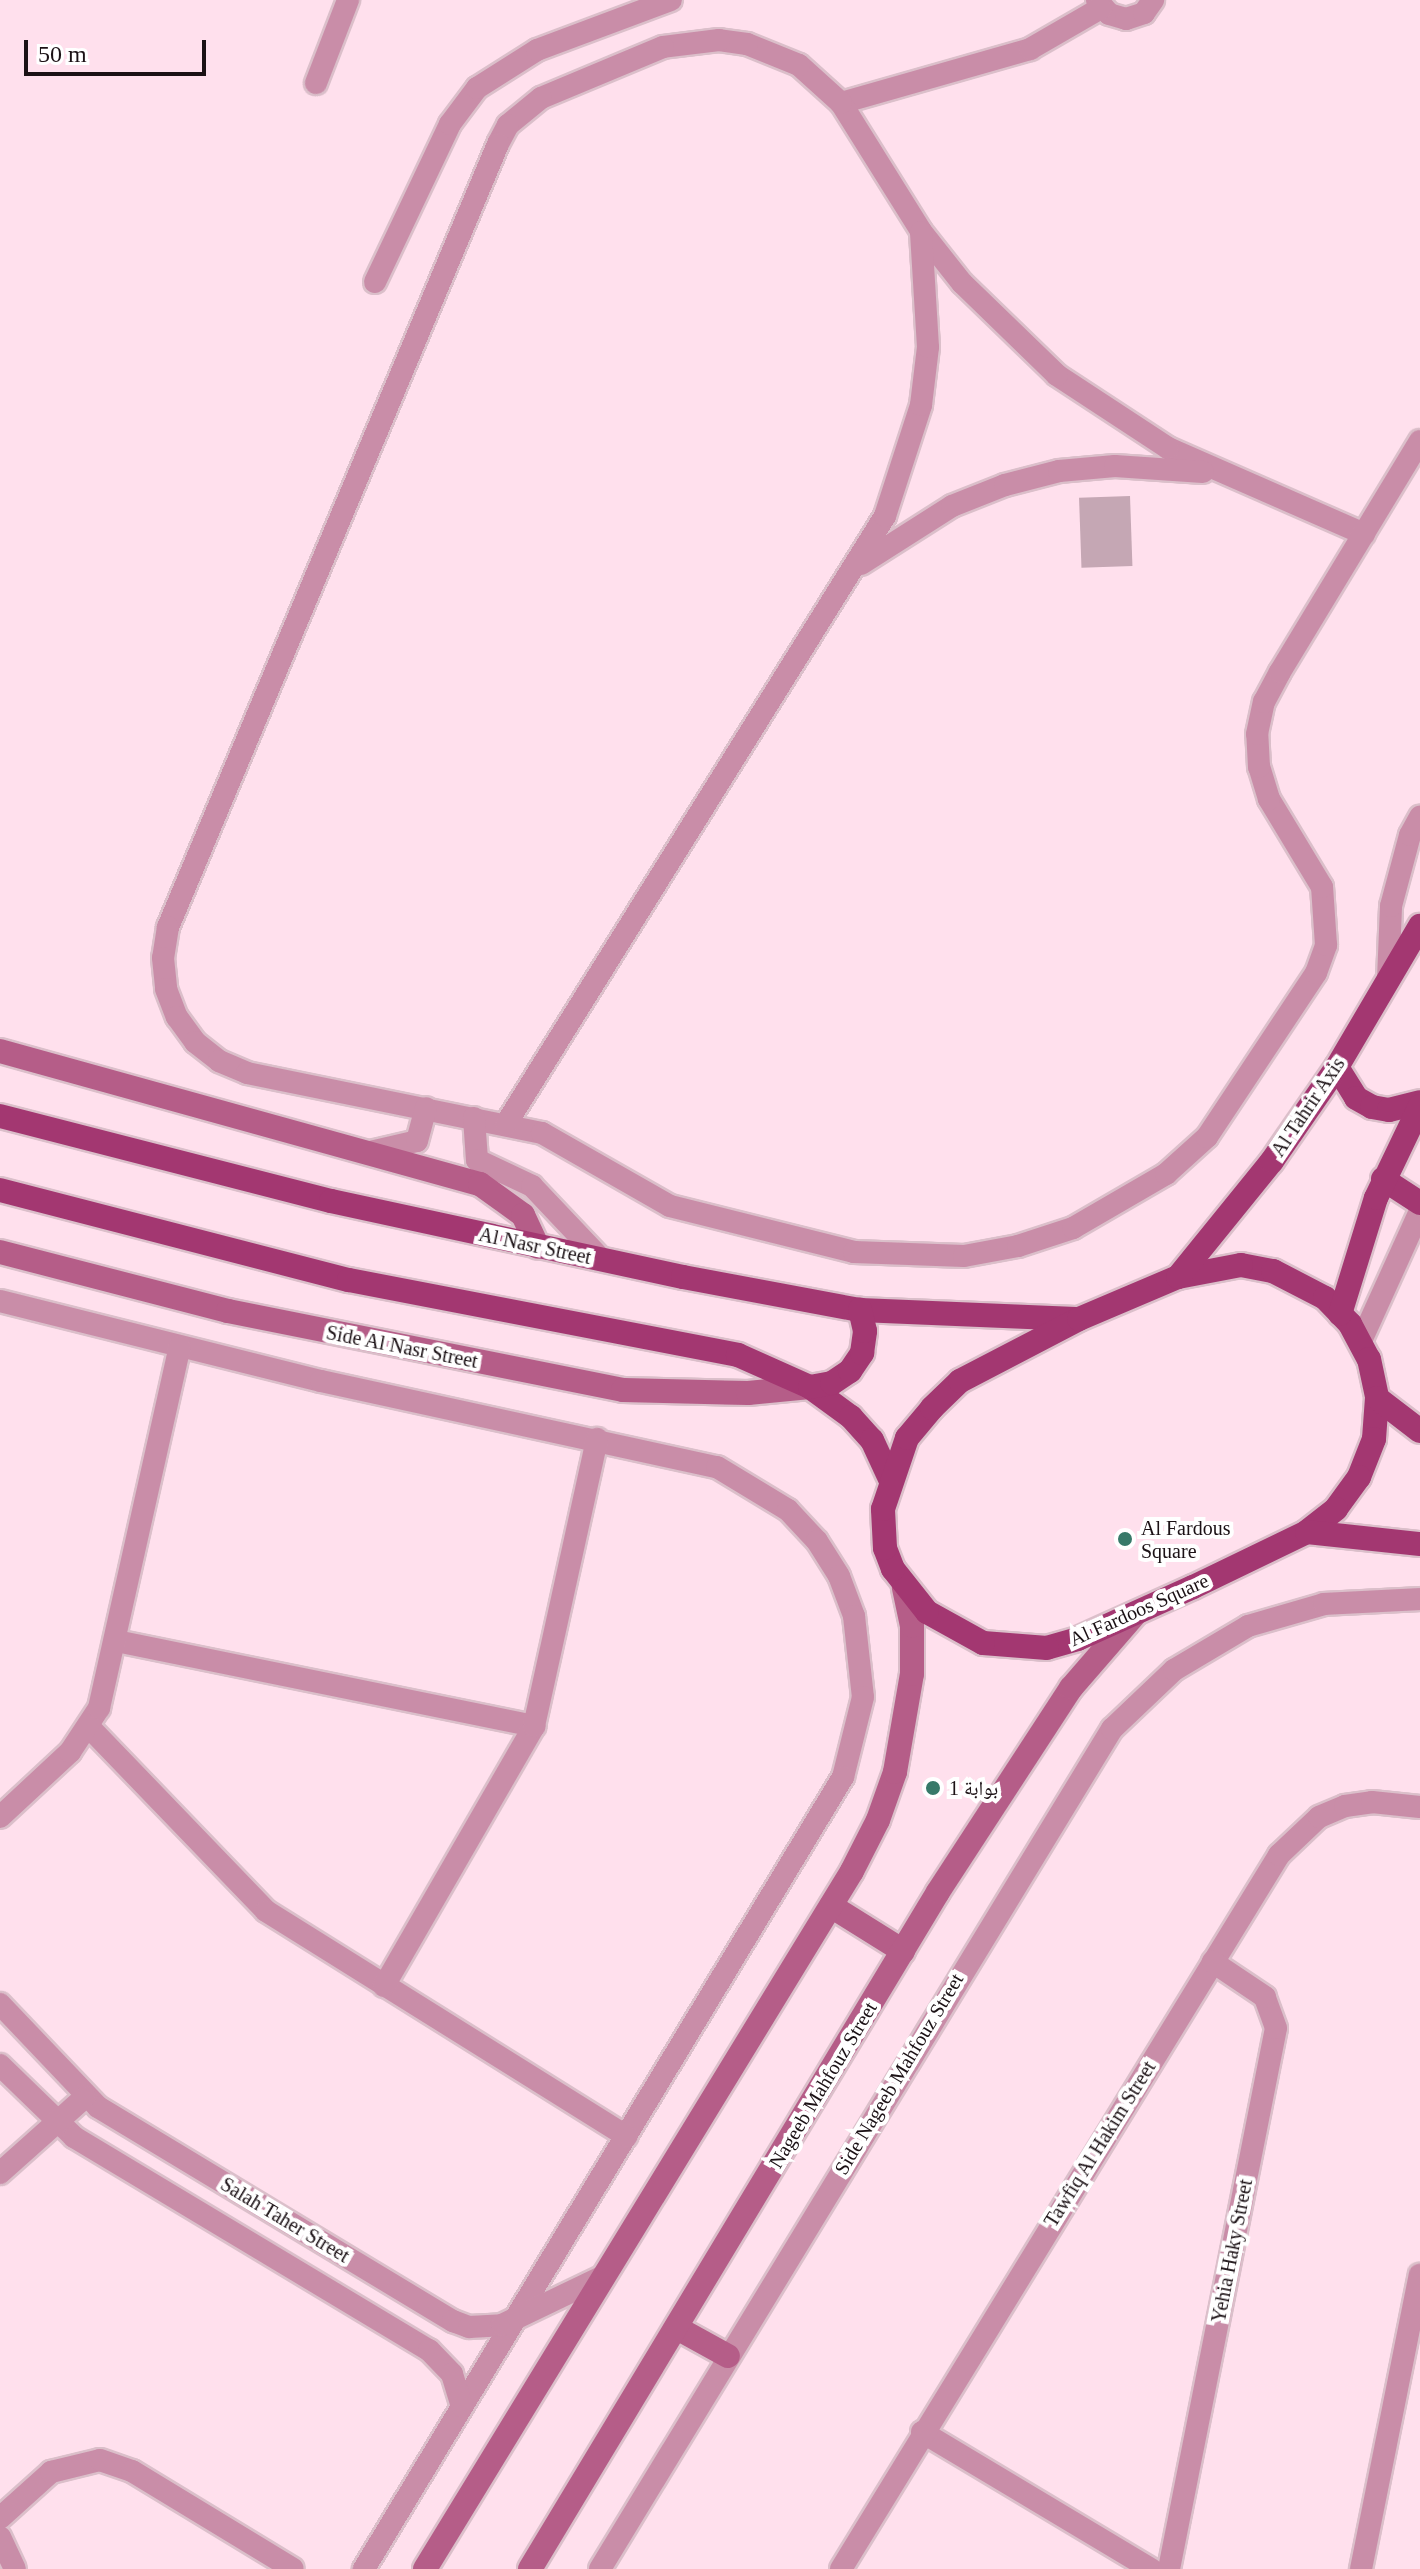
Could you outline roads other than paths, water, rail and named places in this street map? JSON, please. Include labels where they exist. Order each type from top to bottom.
[{"type":"main road","name":"Al Tahrir Axis","points":[[1178,1277],[1272,1161],[1337,1067],[1420,926]]},
{"type":"main road","points":[[1337,1067],[1356,1098],[1372,1107],[1389,1110],[1420,1104]]},
{"type":"main road","points":[[1340,1314],[1383,1179],[1420,1104]]},
{"type":"main road","name":"Al Nasr Street","points":[[0,1116],[538,1247],[860,1310],[1079,1319]]},
{"type":"main road","points":[[1383,1179],[1420,1203]]},
{"type":"main road","points":[[0,1190],[349,1280],[704,1346],[771,1368],[810,1387],[851,1417],[872,1440],[890,1479]]},
{"type":"main road","name":"Al Fardoos Square","points":[[1210,1267],[1273,1271],[1303,1283],[1340,1314],[1361,1341],[1377,1398],[1374,1439],[1359,1477],[1336,1509],[1307,1532],[1078,1639],[1015,1649],[953,1631],[904,1588],[885,1548],[883,1509],[890,1479],[907,1438],[960,1381],[1079,1319],[1178,1277],[1210,1267]]},
{"type":"main road","points":[[810,1387],[832,1383],[856,1362],[865,1331],[860,1310]]},
{"type":"main road","points":[[1377,1398],[1420,1431]]},
{"type":"main road","points":[[1307,1532],[1420,1544]]},
{"type":"street","points":[[316,83],[348,0]]},
{"type":"street","points":[[375,282],[450,124],[477,88],[537,50],[671,0]]},
{"type":"street","points":[[841,103],[1030,49],[1099,4],[1126,19],[1144,13],[1153,0]]},
{"type":"street","points":[[1364,534],[1228,476],[1134,427],[1057,375],[971,293],[921,231],[841,103],[799,65],[774,52],[733,42],[691,41],[663,47],[541,98],[508,125],[168,927],[163,958],[171,1003],[195,1042],[219,1061],[247,1073],[506,1124],[570,1146],[636,1191],[670,1206],[854,1252],[909,1258],[1018,1246],[1108,1210],[1166,1174],[1207,1137],[1316,973],[1326,945],[1322,887],[1269,799],[1259,767],[1257,734],[1274,682],[1364,534],[1420,441]]},
{"type":"street","points":[[506,1124],[857,567],[907,462],[921,405],[928,347],[921,231]]},
{"type":"street","points":[[857,567],[952,506],[1059,471],[1158,467],[1228,476]]},
{"type":"street","points":[[1388,979],[1391,906],[1406,846],[1420,817]]},
{"type":"street","points":[[0,1051],[496,1191],[523,1215],[538,1247]]},
{"type":"street","points":[[366,1153],[417,1141],[426,1108]]},
{"type":"street","points":[[474,1118],[473,1154],[477,1160],[532,1186],[602,1260]]},
{"type":"street","points":[[1361,1341],[1420,1211]]},
{"type":"street","name":"Side Al Nasr Street","points":[[0,1252],[228,1311],[623,1390],[732,1393],[810,1387]]},
{"type":"street","points":[[0,1301],[180,1347],[717,1467],[753,1485],[788,1510],[817,1541],[839,1576],[862,1656],[863,1697],[843,1777],[364,2569]]},
{"type":"street","points":[[0,1817],[70,1752],[89,1727],[116,1641],[180,1347]]},
{"type":"street","points":[[384,1986],[534,1726],[597,1439]]},
{"type":"street","points":[[425,2569],[831,1906],[878,1820],[895,1772],[912,1674],[912,1626],[904,1588]]},
{"type":"street","name":"Side Nageeb Mahfouz Street","points":[[600,2569],[1112,1729],[1174,1670],[1248,1626],[1324,1604],[1420,1599]]},
{"type":"street","name":"Nageeb Mahfouz Street","points":[[530,2569],[903,1951],[1040,1732],[1104,1645],[1135,1614]]},
{"type":"street","points":[[116,1641],[534,1726]]},
{"type":"street","points":[[89,1727],[266,1911],[626,2136]]},
{"type":"street","name":"Tawfiq Al Hakim Street","points":[[841,2569],[922,2432],[1279,1855],[1319,1817],[1372,1802],[1420,1807]]},
{"type":"street","points":[[831,1906],[903,1951]]},
{"type":"street","name":"Yehia Haky Street","points":[[1169,2569],[1276,2028],[1265,1997],[1213,1962]]},
{"type":"street","name":"Salah Taher Street","points":[[0,2004],[85,2097],[453,2321],[486,2329],[604,2276]]},
{"type":"street","name":"Salah Taher Street","points":[[0,2065],[56,2123],[429,2350],[452,2374],[462,2406]]},
{"type":"street","points":[[0,2173],[85,2097]]},
{"type":"street","points":[[1361,2569],[1415,2324],[1420,2275]]},
{"type":"street","points":[[677,2328],[728,2356]]},
{"type":"street","points":[[922,2432],[1151,2569]]},
{"type":"street","points":[[0,2518],[51,2472],[100,2460],[132,2471],[293,2569]]},
{"type":"street","points":[[0,2537],[15,2569]]},
{"type":"place","name":"Al Fardous Square","points":[[1125,1539]]},
{"type":"place","name":"بوابة 1","points":[[933,1788]]}]
